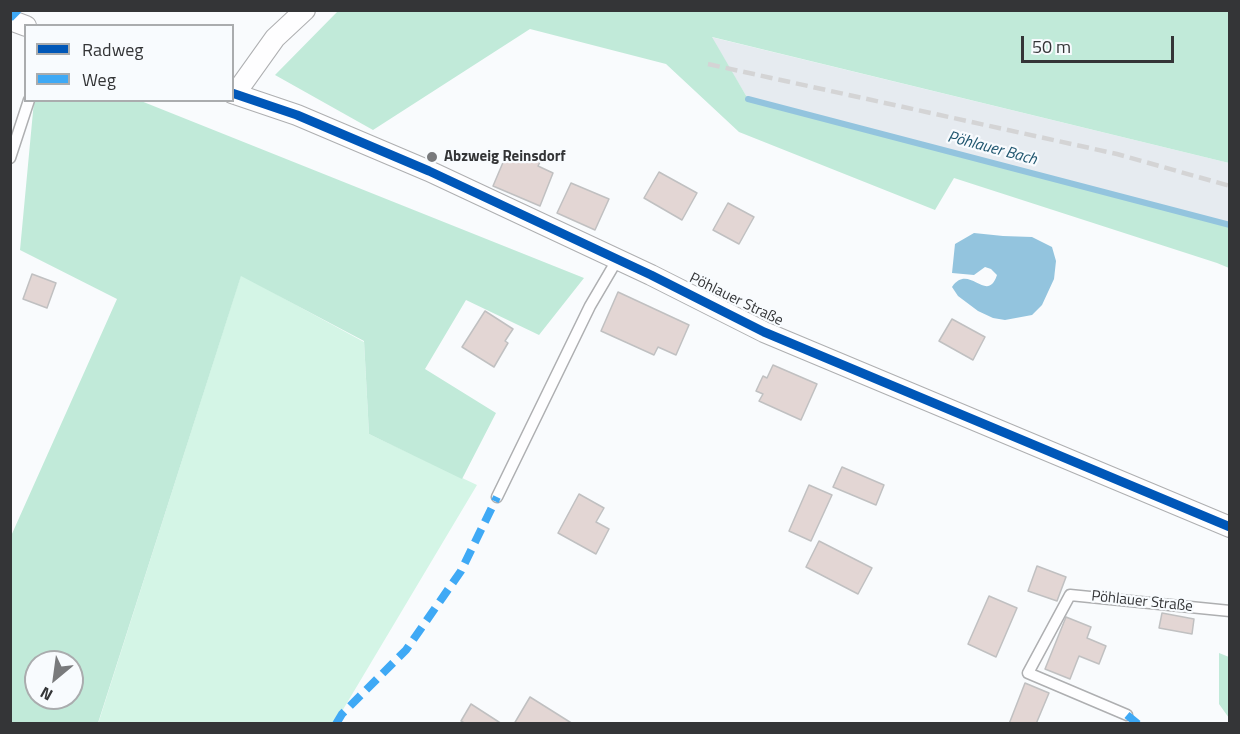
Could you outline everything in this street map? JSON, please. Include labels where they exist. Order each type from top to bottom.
[{"type":"street","name":"Pöhlauer Straße","points":[[305,10],[275,38],[234,93],[297,115],[429,171],[651,275],[764,332],[1230,527]]},
{"type":"lane","points":[[10,158],[28,102]]},
{"type":"lane","points":[[496,497],[590,306],[617,260]]},
{"type":"lane","name":"Pöhlauer Straße","points":[[1126,715],[1028,673],[1070,595],[1230,611]]},
{"type":"shaded area","points":[[711,37],[1229,163],[1229,225],[748,99]]},
{"type":"green space","points":[[338,11],[1229,11],[1229,163],[712,37],[748,99],[1229,225],[1229,268],[954,178],[935,210],[739,132],[666,64],[530,29],[373,130],[275,75]]},
{"type":"green space","points":[[34,102],[144,102],[584,278],[539,335],[466,300],[425,369],[496,413],[462,479],[369,434],[364,341],[241,276],[98,723],[11,724],[11,536],[117,299],[20,250]]},
{"type":"green space","points":[[241,275],[364,342],[369,434],[477,485],[335,723],[98,724]]},
{"type":"green space","points":[[1219,653],[1229,657],[1229,718],[1219,704]]},
{"type":"water","points":[[974,233],[1032,237],[1052,247],[1056,261],[1054,279],[1042,305],[1032,315],[1005,320],[993,318],[978,311],[958,296],[952,287],[958,281],[971,280],[988,286],[993,283],[997,275],[985,267],[974,275],[952,273],[955,244]]},
{"type":"building","points":[[527,152],[542,158],[538,166],[553,173],[540,206],[493,186],[507,153],[524,160]]},
{"type":"building","points":[[659,172],[697,193],[682,220],[644,198]]},
{"type":"building","points":[[571,183],[609,199],[595,230],[557,213]]},
{"type":"building","points":[[728,203],[754,217],[739,244],[713,230]]},
{"type":"building","points":[[32,274],[56,283],[47,308],[23,299]]},
{"type":"building","points":[[618,292],[689,325],[676,355],[658,347],[654,355],[601,331]]},
{"type":"building","points":[[485,311],[513,329],[494,367],[462,347]]},
{"type":"building","points":[[952,319],[985,337],[973,360],[939,341]]},
{"type":"building","points":[[773,365],[817,384],[801,420],[759,401],[763,394],[756,391],[763,376],[767,378]]},
{"type":"building","points":[[842,467],[884,485],[876,505],[833,487]]},
{"type":"building","points":[[809,485],[832,495],[811,541],[789,531]]},
{"type":"building","points":[[579,494],[604,508],[596,522],[609,529],[596,554],[558,533]]},
{"type":"building","points":[[819,541],[872,568],[858,594],[806,567]]},
{"type":"building","points":[[1037,566],[1066,577],[1057,601],[1028,591]]},
{"type":"building","points":[[989,596],[1017,608],[996,657],[968,644]]},
{"type":"building","points":[[1162,613],[1194,619],[1192,634],[1159,628]]},
{"type":"building","points":[[1066,617],[1091,627],[1087,638],[1106,646],[1099,664],[1079,656],[1070,679],[1045,669]]},
{"type":"building","points":[[1025,683],[1049,693],[1036,724],[1009,724]]},
{"type":"building","points":[[530,697],[573,724],[514,724]]},
{"type":"building","points":[[471,704],[502,724],[466,724],[461,721]]},
{"type":"waterway","name":"Pöhlauer Bach","points":[[748,99],[1230,225]]},
{"type":"railway","points":[[708,64],[1117,154],[1230,186]]},
{"type":"marked path","points":[[10,18],[18,10]]},
{"type":"marked path","points":[[336,724],[342,714],[406,650],[461,571],[497,497]]},
{"type":"marked path","points":[[1127,715],[1138,724]]},
{"type":"cycle path","points":[[234,94],[297,115],[429,171],[651,275],[764,332],[1230,527]]},
{"type":"place","name":"Abzweig Reinsdorf","points":[[432,157]]}]
